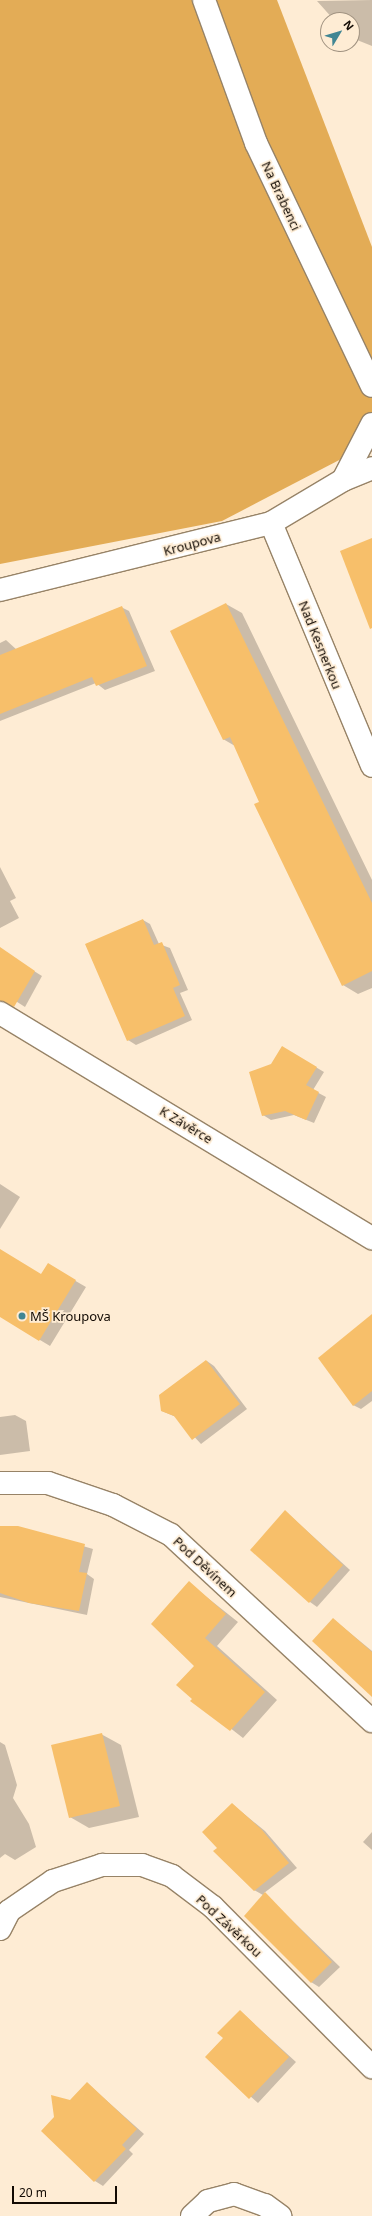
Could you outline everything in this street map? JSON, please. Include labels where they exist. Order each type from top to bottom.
[{"type":"street","name":"Na Brabenci","points":[[204,0],[256,143],[372,386]]},
{"type":"street","points":[[343,480],[372,424]]},
{"type":"street","name":"Kroupova","points":[[0,590],[271,523],[343,480],[372,468]]},
{"type":"street","name":"Nad Kesnerkou","points":[[271,523],[372,766]]},
{"type":"street","name":"K Závěrce","points":[[0,1013],[372,1238]]},
{"type":"street","name":"Pod Děvínem","points":[[0,1483],[48,1483],[113,1505],[171,1535],[372,1721]]},
{"type":"street","name":"Pod Závěrkou","points":[[0,1929],[9,1911],[52,1881],[102,1865],[142,1866],[172,1876],[213,1907],[372,2067]]},
{"type":"street","points":[[192,2216],[208,2202],[234,2194],[265,2205],[280,2216]]},
{"type":"shaded area","points":[[0,0],[277,0],[372,247],[372,443],[222,521],[0,564]]},
{"type":"building","points":[[372,538],[372,628],[370,629],[340,551]]},
{"type":"building","points":[[226,603],[372,903],[372,971],[342,986],[254,804],[259,802],[230,737],[223,740],[170,631]]},
{"type":"building","points":[[122,606],[147,666],[96,686],[92,677],[0,714],[0,655]]},
{"type":"building","points":[[143,919],[154,945],[162,942],[180,985],[173,988],[185,1016],[127,1041],[85,944]]},
{"type":"building","points":[[0,947],[35,971],[14,1007],[0,1001]]},
{"type":"building","points":[[282,1046],[317,1067],[306,1085],[319,1092],[306,1120],[285,1111],[262,1116],[249,1072],[271,1064]]},
{"type":"building","points":[[0,1249],[41,1274],[48,1263],[76,1280],[39,1341],[0,1317]]},
{"type":"building","points":[[372,1314],[372,1391],[353,1406],[318,1358]]},
{"type":"building","points":[[206,1360],[240,1404],[192,1440],[174,1416],[161,1411],[159,1395]]},
{"type":"building","points":[[285,1510],[343,1565],[309,1603],[250,1550]]},
{"type":"building","points":[[0,1526],[18,1526],[85,1544],[79,1572],[87,1573],[79,1611],[29,1603],[0,1593]]},
{"type":"building","points":[[189,1581],[226,1614],[205,1638],[265,1692],[230,1731],[190,1701],[192,1699],[176,1685],[194,1666],[151,1624]]},
{"type":"building","points":[[333,1618],[372,1652],[372,1697],[312,1641]]},
{"type":"building","points":[[102,1733],[120,1806],[69,1818],[51,1745]]},
{"type":"building","points":[[232,1803],[262,1830],[289,1863],[254,1891],[213,1851],[217,1848],[202,1832]]},
{"type":"building","points":[[265,1892],[332,1962],[311,1983],[244,1916]]},
{"type":"building","points":[[240,2010],[289,2057],[249,2099],[205,2057],[223,2038],[217,2033]]},
{"type":"building","points":[[87,2082],[137,2129],[122,2145],[126,2149],[94,2182],[41,2131],[54,2117],[51,2095],[70,2100]]},
{"type":"place","name":"MŠ Kroupova","points":[[22,1316]]}]
